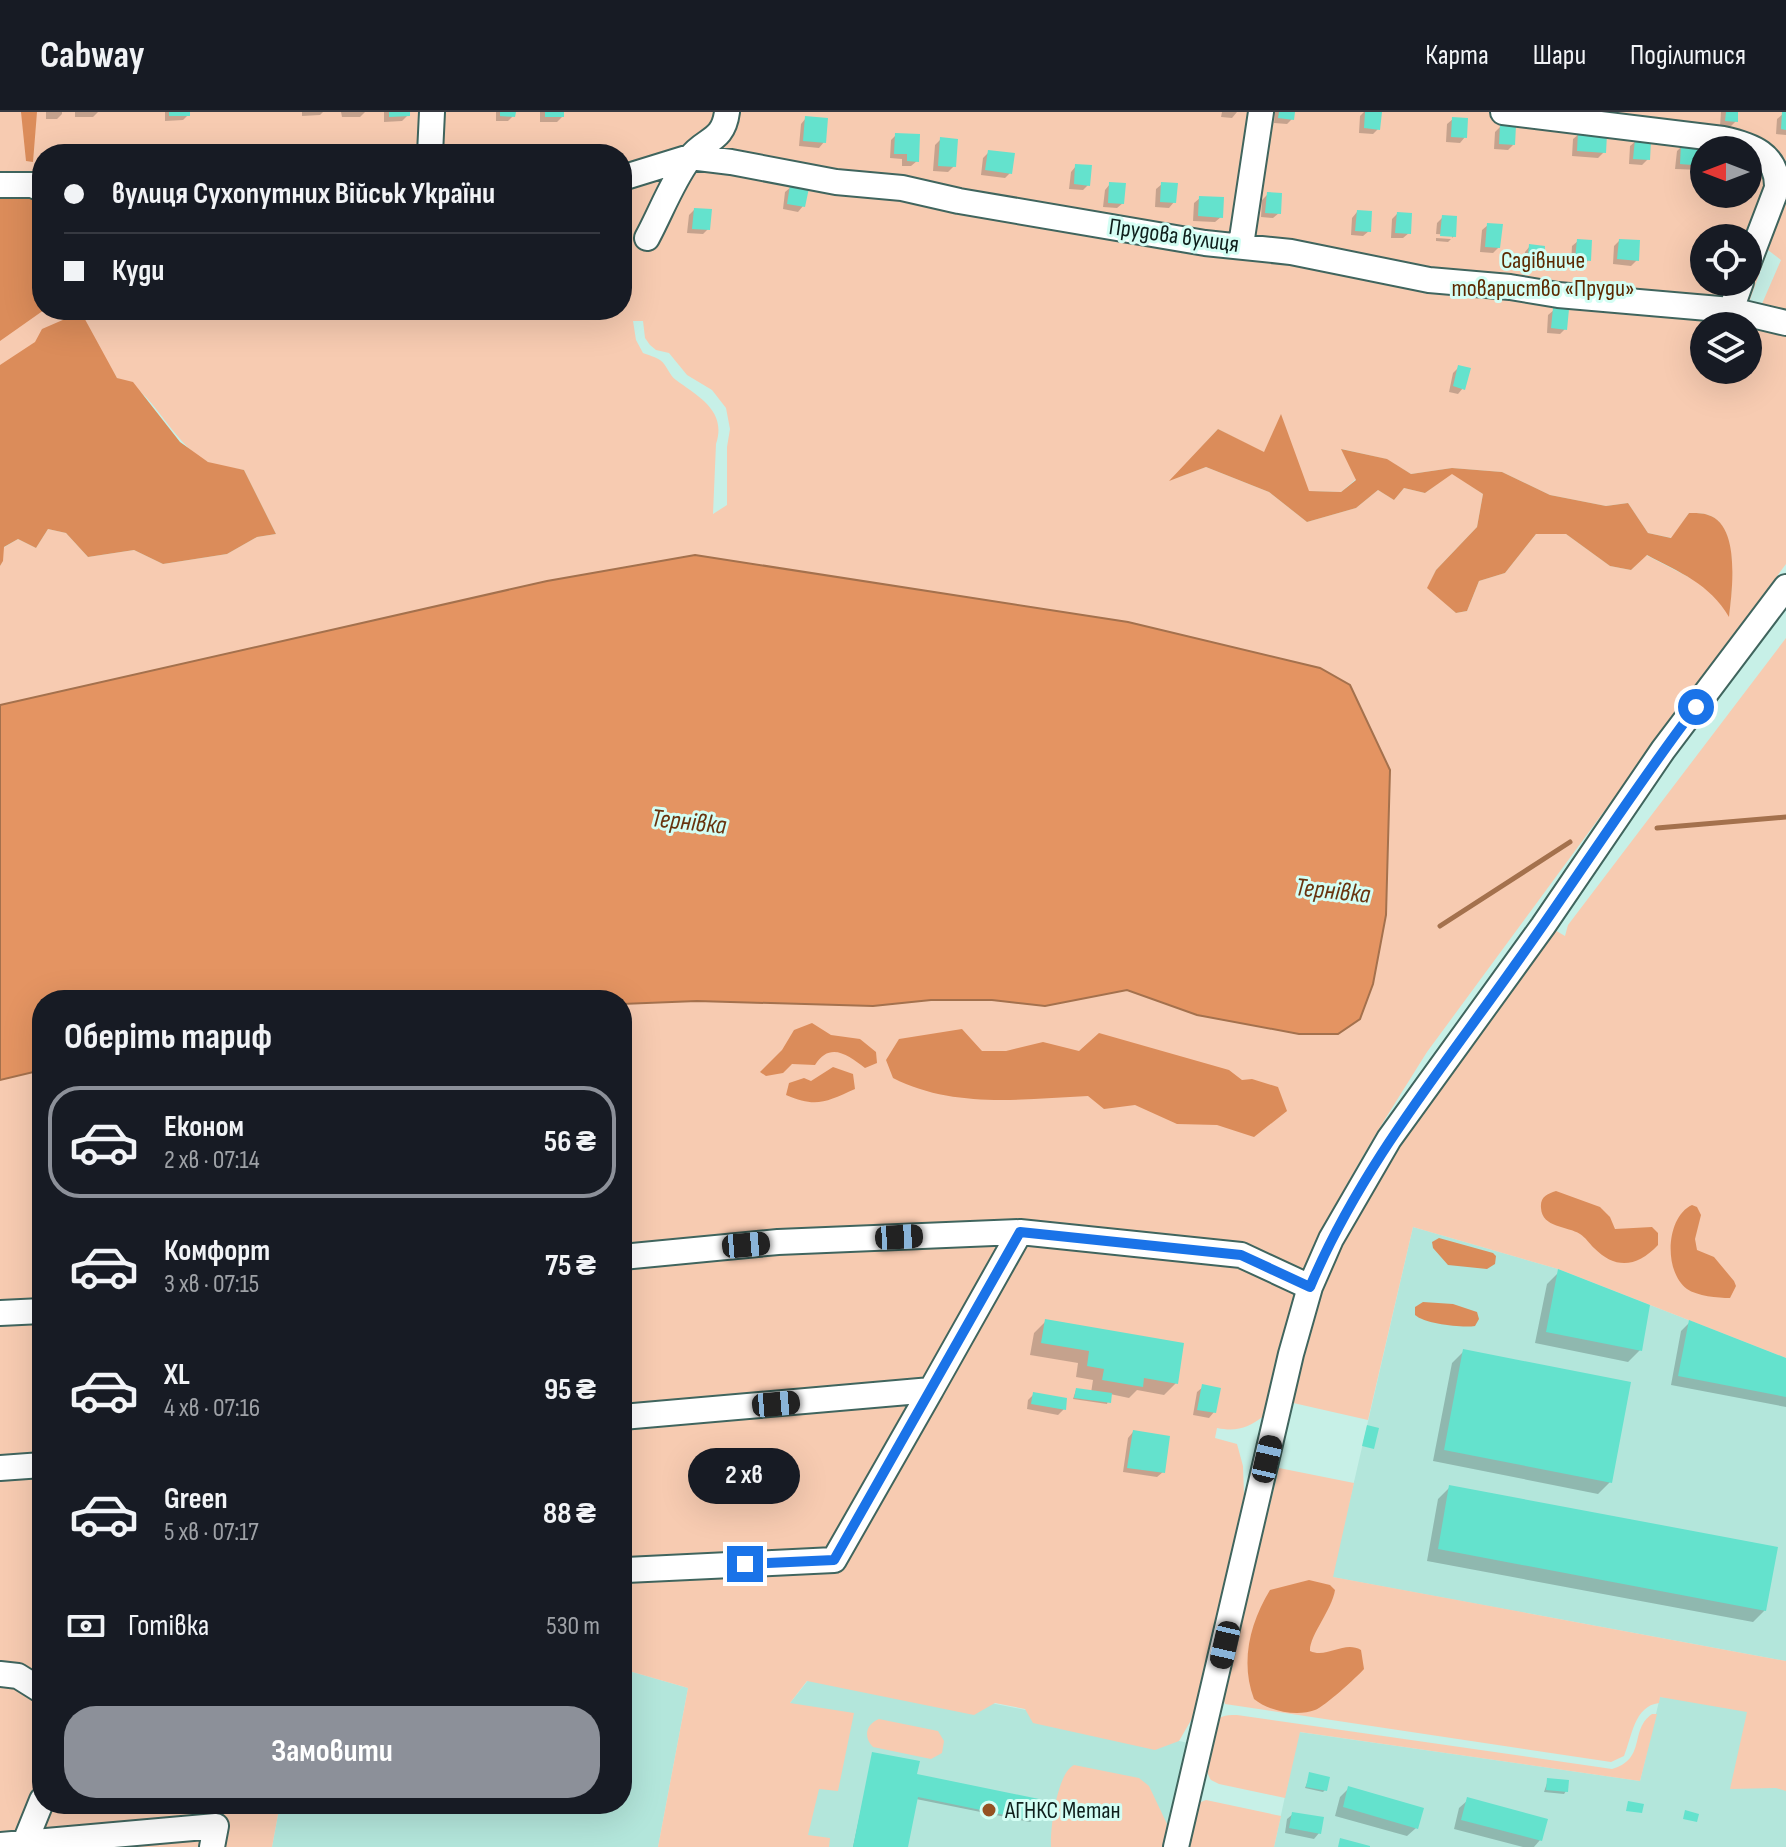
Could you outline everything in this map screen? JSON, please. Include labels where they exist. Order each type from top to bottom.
[{"type":"street","points":[[430,144],[432,112]]},
{"type":"street","points":[[647,238],[690,157],[720,134],[726,125],[727,112]]},
{"type":"street","points":[[1241,245],[1261,112]]},
{"type":"street","points":[[1503,112],[1752,145],[1771,163],[1781,186],[1762,231]]},
{"type":"street","name":"Прудова вулиця","points":[[632,175],[690,157],[731,162],[836,182],[902,188],[959,201],[1205,243],[1291,252],[1429,280],[1731,310],[1786,323]]},
{"type":"street","points":[[0,185],[32,185]]},
{"type":"street","points":[[1731,310],[1736,296]]},
{"type":"street","points":[[1176,1847],[1291,1354],[1310,1287],[1331,1239],[1389,1139],[1543,926],[1663,750],[1786,587]]},
{"type":"street","points":[[632,1256],[778,1242],[1020,1232],[1241,1255],[1310,1287]]},
{"type":"street","points":[[632,1570],[834,1560],[1020,1232]]},
{"type":"street","points":[[0,1313],[32,1311]]},
{"type":"street","points":[[632,1416],[931,1390]]},
{"type":"street","points":[[0,1468],[32,1466]]},
{"type":"street","points":[[0,1674],[18,1676],[32,1685]]},
{"type":"street","points":[[16,1845],[34,1814]]},
{"type":"street","points":[[16,1845],[216,1826],[212,1847]]},
{"type":"shaded area","points":[[21,112],[37,112],[32,162],[26,161]]},
{"type":"shaded area","points":[[0,193],[31,193],[32,318],[0,341]]},
{"type":"shaded area","points":[[63,320],[85,320],[117,378],[133,382],[180,442],[208,462],[244,470],[276,534],[257,537],[227,554],[163,564],[134,550],[88,557],[66,533],[48,529],[36,548],[18,539],[4,547],[0,566],[0,365],[35,342],[42,329]]},
{"type":"shaded area","points":[[1281,414],[1309,491],[1341,492],[1356,480],[1341,449],[1387,459],[1411,474],[1452,468],[1502,472],[1550,495],[1606,506],[1628,503],[1648,533],[1671,538],[1689,513],[1708,515],[1718,521],[1730,545],[1732,576],[1729,617],[1703,587],[1647,555],[1631,570],[1610,566],[1566,534],[1536,534],[1505,573],[1479,581],[1467,611],[1456,613],[1427,588],[1436,570],[1477,527],[1483,494],[1452,474],[1425,493],[1404,488],[1394,500],[1378,490],[1356,508],[1307,522],[1269,492],[1206,467],[1169,481],[1218,429],[1264,452]]},
{"type":"shaded area","points":[[812,1023],[831,1035],[860,1039],[876,1052],[877,1063],[865,1068],[846,1055],[833,1052],[815,1065],[792,1064],[783,1073],[766,1076],[760,1072],[782,1050],[794,1030]]},
{"type":"shaded area","points":[[962,1029],[982,1051],[1006,1051],[1043,1042],[1079,1051],[1099,1033],[1229,1070],[1242,1080],[1252,1079],[1278,1087],[1287,1111],[1254,1137],[1217,1125],[1177,1124],[1135,1105],[1104,1109],[1088,1096],[1013,1100],[964,1098],[916,1088],[893,1078],[886,1060],[899,1039]]},
{"type":"shaded area","points":[[833,1067],[853,1074],[855,1089],[821,1102],[786,1095],[789,1083],[804,1078],[811,1081]]},
{"type":"shaded area","points":[[1556,1191],[1600,1207],[1610,1217],[1615,1229],[1652,1227],[1658,1233],[1658,1245],[1634,1261],[1618,1263],[1610,1260],[1580,1234],[1556,1226],[1542,1215],[1543,1199]]},
{"type":"shaded area","points":[[1692,1205],[1701,1215],[1695,1239],[1697,1250],[1714,1257],[1734,1281],[1736,1286],[1730,1298],[1708,1296],[1687,1289],[1674,1270],[1671,1258],[1673,1232],[1683,1211]]},
{"type":"shaded area","points":[[1413,1227],[1558,1269],[1786,1358],[1786,1661],[1332,1577]]},
{"type":"shaded area","points":[[1439,1238],[1493,1253],[1496,1256],[1495,1264],[1487,1269],[1448,1265],[1433,1248],[1432,1242]]},
{"type":"shaded area","points":[[1423,1302],[1453,1304],[1477,1312],[1479,1319],[1475,1326],[1427,1321],[1415,1315],[1415,1307]]},
{"type":"shaded area","points":[[1309,1580],[1330,1585],[1335,1590],[1310,1651],[1323,1653],[1348,1647],[1361,1650],[1364,1669],[1319,1708],[1300,1713],[1283,1712],[1254,1699],[1248,1671],[1249,1643],[1257,1616],[1270,1590]]},
{"type":"shaded area","points":[[818,1668],[1189,1743],[1164,1847],[758,1847],[790,1703]]},
{"type":"shaded area","points":[[632,1672],[688,1688],[658,1847],[272,1847],[278,1814],[632,1814]]},
{"type":"shaded area","points":[[1660,1697],[1786,1705],[1786,1847],[1274,1847],[1299,1732],[1640,1781]]},
{"type":"green space","name":"Садівниче товариство «Пруди»","points":[[0,112],[1786,112],[1786,319],[1758,312],[1781,260],[1768,250],[1762,266],[1762,224],[1690,224],[1690,296],[1751,296],[1748,305],[1740,312],[1690,312],[1690,384],[1762,384],[1762,325],[1786,331],[1786,564],[1427,1052],[1344,1189],[1303,1275],[1244,1253],[1244,1261],[1294,1284],[1296,1289],[1265,1415],[1242,1428],[1217,1428],[1215,1438],[1237,1444],[1243,1466],[1244,1495],[1197,1710],[1179,1741],[1155,1750],[1033,1723],[1025,1709],[995,1703],[974,1715],[807,1681],[790,1703],[854,1713],[838,1791],[819,1789],[808,1835],[830,1838],[829,1847],[658,1847],[688,1688],[632,1672],[632,1004],[697,1001],[873,1006],[931,1000],[992,1000],[1045,1006],[1127,990],[1198,1015],[1299,1034],[1338,1034],[1360,1018],[1373,984],[1386,915],[1390,770],[1350,685],[1320,668],[1128,622],[695,556],[547,581],[0,705],[0,566],[3,548],[18,539],[36,548],[48,529],[66,533],[88,557],[134,550],[163,564],[227,554],[257,537],[276,534],[244,470],[212,464],[195,453],[141,393],[117,378],[111,368],[0,378]],"holes":[[[633,321],[643,321],[645,338],[650,345],[669,353],[687,375],[712,390],[726,408],[730,429],[727,505],[713,514],[718,422],[709,406],[674,378],[660,360],[643,353],[636,340]],[[1281,415],[1308,491],[1341,492],[1356,479],[1342,449],[1386,459],[1411,474],[1452,468],[1502,472],[1550,495],[1606,506],[1628,503],[1648,533],[1672,538],[1689,513],[1708,515],[1718,521],[1729,544],[1732,559],[1729,615],[1719,600],[1700,583],[1646,555],[1631,570],[1610,566],[1566,534],[1536,534],[1505,573],[1479,581],[1467,611],[1456,613],[1428,588],[1436,570],[1477,527],[1483,494],[1452,473],[1425,493],[1404,488],[1394,500],[1378,490],[1356,508],[1307,522],[1269,492],[1206,467],[1171,480],[1218,429],[1264,453]]]},
{"type":"green space","points":[[1786,638],[1786,1358],[1558,1269],[1413,1227],[1368,1420],[1289,1402],[1317,1290],[1388,1160],[1553,929],[1565,936],[1568,925]]},
{"type":"green space","points":[[32,1072],[32,1814],[278,1814],[272,1847],[0,1847],[0,1080]]},
{"type":"green space","points":[[1279,1468],[1354,1483],[1333,1577],[1786,1661],[1786,1791],[1776,1788],[1730,1789],[1747,1712],[1660,1697],[1659,1703],[1651,1705],[1639,1716],[1624,1756],[1611,1762],[1225,1704],[1223,1698]]},
{"type":"green space","points":[[1652,1714],[1657,1714],[1640,1781],[1300,1732],[1285,1798],[1211,1780],[1206,1758],[1214,1724],[1222,1717],[1237,1715],[1612,1769],[1630,1758],[1641,1728]]},
{"type":"green space","points":[[879,1719],[938,1731],[944,1741],[942,1753],[931,1759],[873,1747],[867,1731]]},
{"type":"green space","points":[[1074,1765],[1139,1778],[1149,1786],[1167,1824],[1164,1847],[1051,1847],[1053,1815],[1059,1790],[1068,1770]]},
{"type":"green space","points":[[1206,1800],[1281,1816],[1274,1847],[1186,1847],[1198,1803]]},
{"type":"water","points":[[695,555],[1128,622],[1320,668],[1350,685],[1390,770],[1386,915],[1373,984],[1360,1019],[1338,1034],[1299,1034],[1197,1015],[1127,990],[1045,1006],[992,1000],[931,1000],[873,1006],[697,1001],[632,1004],[632,990],[32,990],[32,1072],[0,1080],[0,705],[547,581]]},
{"type":"building","points":[[169,112],[190,112],[190,116],[169,116]]},
{"type":"building","points":[[389,112],[410,112],[410,116],[389,117]]},
{"type":"building","points":[[500,112],[516,112],[515,117],[500,116]]},
{"type":"building","points":[[545,112],[564,112],[564,117],[545,117]]},
{"type":"building","points":[[1279,112],[1295,112],[1294,120],[1278,118]]},
{"type":"building","points":[[1365,112],[1382,112],[1380,130],[1364,128]]},
{"type":"building","points":[[1726,112],[1738,112],[1738,122],[1725,121]]},
{"type":"building","points":[[1782,112],[1786,112],[1786,130],[1781,129]]},
{"type":"building","points":[[805,116],[828,118],[826,143],[803,141]]},
{"type":"building","points":[[1452,117],[1468,118],[1467,138],[1451,137]]},
{"type":"building","points":[[1500,124],[1516,125],[1515,145],[1499,144]]},
{"type":"building","points":[[1578,132],[1607,134],[1606,153],[1577,151]]},
{"type":"building","points":[[895,133],[920,134],[919,162],[907,161],[907,154],[894,154]]},
{"type":"building","points":[[940,137],[958,139],[956,167],[938,166]]},
{"type":"building","points":[[1635,139],[1651,140],[1650,160],[1633,159]]},
{"type":"building","points":[[1681,144],[1690,145],[1690,165],[1680,164]]},
{"type":"building","points":[[988,150],[1015,153],[1012,174],[985,170]]},
{"type":"building","points":[[1075,164],[1092,165],[1090,186],[1074,184]]},
{"type":"building","points":[[1109,182],[1126,183],[1124,204],[1108,203]]},
{"type":"building","points":[[1161,182],[1178,183],[1176,203],[1160,202]]},
{"type":"building","points":[[790,185],[809,188],[805,207],[787,204]]},
{"type":"building","points":[[1267,192],[1282,193],[1281,214],[1265,213]]},
{"type":"building","points":[[1199,196],[1224,197],[1223,218],[1198,216]]},
{"type":"building","points":[[694,208],[712,209],[710,230],[692,229]]},
{"type":"building","points":[[1357,210],[1372,211],[1371,232],[1355,231]]},
{"type":"building","points":[[1397,212],[1412,213],[1411,234],[1395,233]]},
{"type":"building","points":[[1442,215],[1457,216],[1456,237],[1440,236]]},
{"type":"building","points":[[1487,223],[1503,224],[1500,248],[1485,247]]},
{"type":"building","points":[[1577,239],[1592,240],[1591,261],[1575,259]]},
{"type":"building","points":[[1619,239],[1640,240],[1639,261],[1617,259]]},
{"type":"building","points":[[1529,244],[1545,246],[1544,258],[1528,257]]},
{"type":"building","points":[[1553,308],[1569,309],[1567,330],[1551,328]]},
{"type":"building","points":[[1458,365],[1471,368],[1465,390],[1453,386]]},
{"type":"building","points":[[1558,1269],[1650,1305],[1642,1351],[1546,1332]]},
{"type":"building","points":[[1045,1319],[1184,1343],[1178,1384],[1144,1378],[1143,1387],[1102,1380],[1104,1369],[1087,1366],[1089,1351],[1041,1343]]},
{"type":"building","points":[[1689,1320],[1786,1358],[1786,1397],[1678,1376]]},
{"type":"building","points":[[1463,1349],[1631,1382],[1612,1483],[1444,1450]]},
{"type":"building","points":[[1202,1384],[1221,1388],[1216,1413],[1197,1410]]},
{"type":"building","points":[[1076,1388],[1112,1393],[1111,1403],[1074,1398]]},
{"type":"building","points":[[1033,1392],[1067,1398],[1066,1410],[1031,1404]]},
{"type":"building","points":[[1367,1425],[1379,1428],[1374,1449],[1362,1446]]},
{"type":"building","points":[[1133,1430],[1170,1436],[1165,1473],[1127,1468]]},
{"type":"building","points":[[1449,1485],[1778,1547],[1766,1611],[1438,1549]]},
{"type":"building","points":[[872,1752],[920,1761],[917,1774],[1039,1799],[1034,1821],[918,1797],[908,1847],[853,1847]]},
{"type":"building","points":[[1309,1772],[1330,1777],[1327,1791],[1306,1787]]},
{"type":"building","points":[[1547,1778],[1569,1780],[1568,1792],[1546,1790]]},
{"type":"building","points":[[1348,1786],[1424,1808],[1418,1829],[1343,1807]]},
{"type":"building","points":[[1467,1797],[1548,1819],[1542,1841],[1461,1820]]},
{"type":"building","points":[[1628,1801],[1644,1804],[1642,1813],[1626,1811]]},
{"type":"building","points":[[1685,1810],[1699,1814],[1697,1822],[1683,1819]]},
{"type":"building","points":[[1292,1812],[1324,1817],[1321,1834],[1289,1828]]},
{"type":"building","points":[[1340,1838],[1370,1846],[1370,1847],[1338,1847]]},
{"type":"waterway","name":"Тернівка","points":[[1657,828],[1786,817]]},
{"type":"waterway","name":"Тернівка","points":[[1440,926],[1570,842]]},
{"type":"place","name":"АГНКС Метан","points":[[989,1810]]},
{"type":"route","points":[[745,1564],[834,1560],[1020,1232],[1241,1255],[1310,1287],[1331,1239],[1389,1139],[1696,707]]}]
